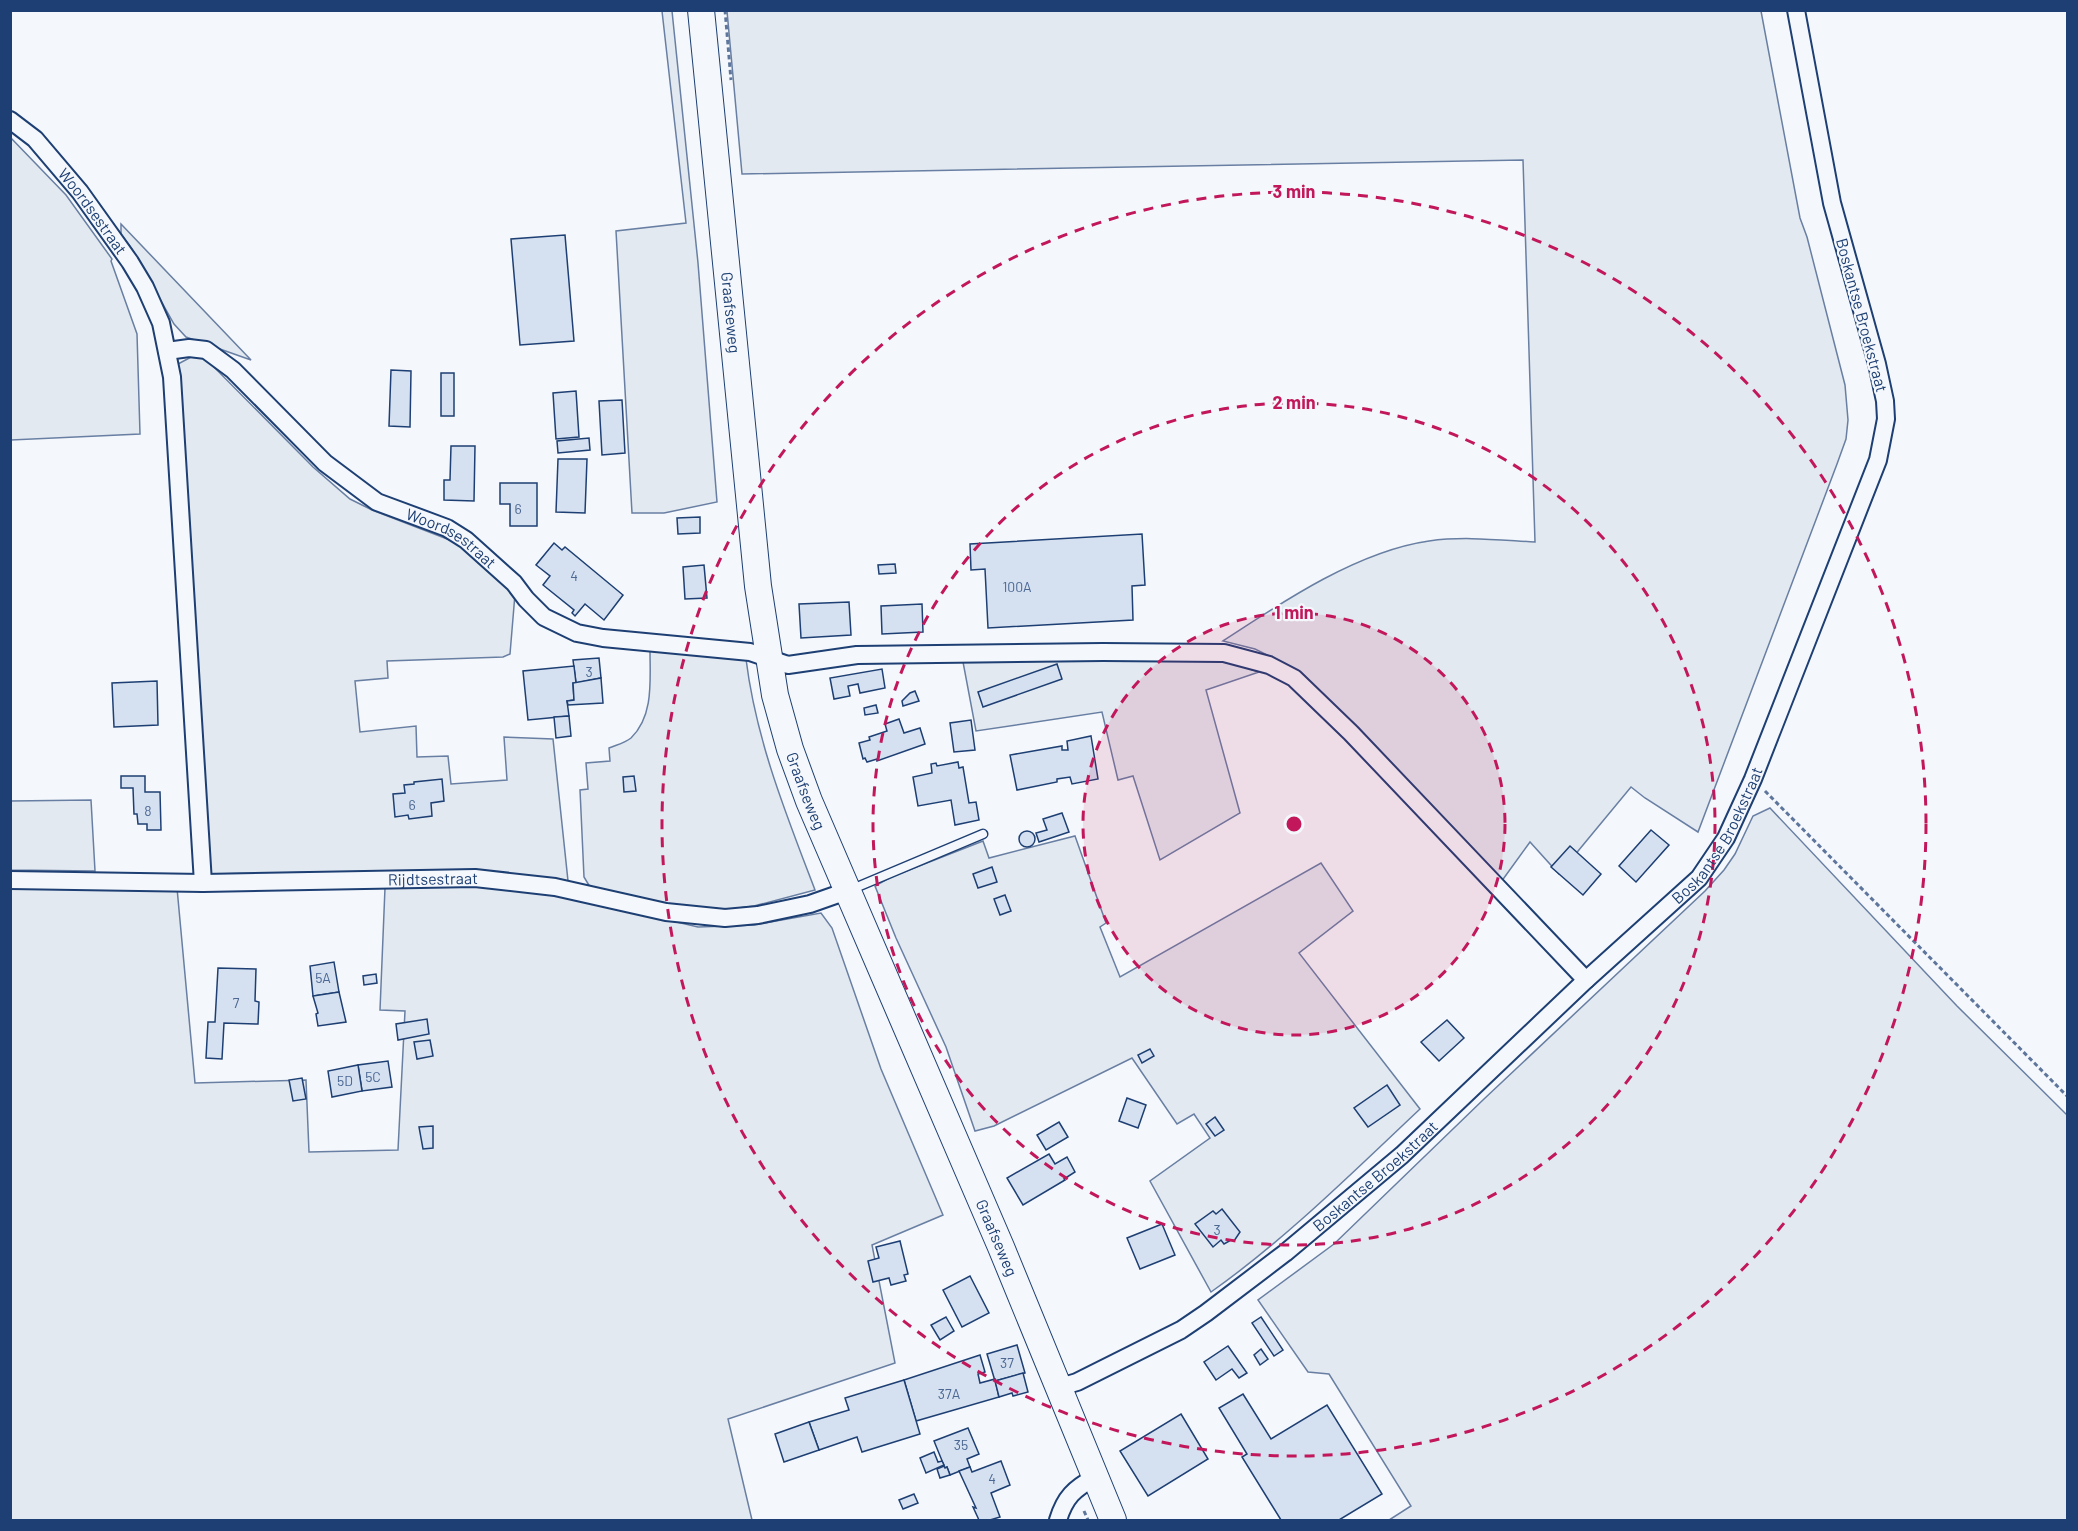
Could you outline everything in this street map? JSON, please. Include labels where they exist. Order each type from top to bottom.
[{"type":"main road","name":"Graafseweg","points":[[701,10],[752,528],[768,657],[775,694],[790,749],[809,801],[1060,1387],[1113,1521]]},
{"type":"street","name":"Boskantse Broekstraat","points":[[1060,1387],[1077,1382],[1181,1330],[1269,1266],[1402,1155],[1586,980],[1699,878],[1726,838],[1754,779],[1878,460],[1886,419],[1885,401],[1877,364],[1832,203],[1796,10]]},
{"type":"street","name":"Woordsestraat","points":[[10,120],[35,139],[80,192],[130,262],[153,302],[161,323],[172,377],[203,882]]},
{"type":"street","name":"Woordsestraat","points":[[167,351],[189,348],[206,350],[233,370],[325,463],[377,502],[447,528],[466,540],[514,583],[544,617],[577,633],[750,652],[788,666],[858,655],[1224,652],[1269,665],[1294,678],[1351,733],[1586,980]]},
{"type":"street","name":"Rijdtsestraat","points":[[10,880],[203,882],[475,878],[555,887],[666,912],[725,918],[758,915],[810,904],[847,891]]},
{"type":"street","points":[[1058,1521],[1062,1507],[1075,1488],[1095,1477]]},
{"type":"lane","points":[[847,891],[983,834]]},
{"type":"path","points":[[1754,779],[2067,1097]]},
{"type":"shaded area","points":[[662,11],[672,11],[698,263],[717,502],[664,513],[632,513],[616,231],[686,223]]},
{"type":"shaded area","points":[[727,11],[1761,11],[1800,218],[1807,237],[1845,385],[1848,420],[1846,439],[1837,464],[1698,832],[1631,787],[1559,874],[1530,842],[1501,882],[1286,664],[1255,649],[1223,641],[1295,595],[1375,555],[1429,541],[1482,539],[1535,542],[1523,160],[742,174]]},
{"type":"shaded area","points":[[10,137],[66,195],[112,259],[137,334],[140,434],[11,440]]},
{"type":"shaded area","points":[[121,224],[251,360],[186,337],[174,324],[132,249],[121,234]]},
{"type":"shaded area","points":[[193,356],[208,361],[313,467],[350,499],[372,510],[455,542],[486,566],[515,594],[510,654],[503,657],[387,661],[388,678],[355,681],[360,732],[416,726],[417,757],[448,756],[451,784],[507,780],[504,737],[553,739],[568,881],[469,870],[209,874],[178,364]]},
{"type":"shaded area","points":[[650,651],[746,659],[757,719],[773,776],[815,890],[754,906],[716,911],[661,904],[590,887],[584,877],[580,790],[588,789],[586,763],[610,761],[609,748],[629,740],[644,719],[649,697]]},
{"type":"shaded area","points":[[1203,660],[1232,663],[1259,672],[1206,690],[1240,813],[1160,860],[1133,776],[1118,780],[1102,712],[976,731],[963,662]]},
{"type":"shaded area","points":[[91,800],[95,871],[11,870],[11,801]]},
{"type":"shaded area","points":[[1770,808],[1957,1006],[2067,1115],[2067,1520],[1389,1520],[1411,1506],[1329,1374],[1308,1372],[1258,1300],[1334,1244],[1705,891],[1735,854],[1753,816]]},
{"type":"shaded area","points":[[1075,836],[1106,923],[1100,927],[1120,977],[1321,863],[1353,911],[1299,953],[1420,1109],[1266,1250],[1211,1292],[1150,1181],[1210,1138],[1194,1114],[1177,1124],[1132,1058],[994,1126],[975,1131],[946,1047],[875,886],[891,877],[983,841],[989,858]]},
{"type":"shaded area","points":[[11,885],[177,888],[195,1083],[306,1080],[309,1152],[398,1150],[405,1011],[380,1010],[385,888],[481,886],[556,894],[698,927],[754,925],[821,913],[832,928],[881,1069],[943,1215],[872,1245],[895,1363],[728,1419],[752,1520],[11,1520]]},
{"type":"building","points":[[565,235],[574,341],[520,345],[511,239]]},
{"type":"building","points":[[391,370],[411,371],[410,427],[389,426]]},
{"type":"building","points":[[441,373],[454,373],[454,416],[441,416]]},
{"type":"building","points":[[576,391],[579,437],[556,439],[553,393]]},
{"type":"building","points":[[622,400],[625,453],[602,455],[599,401]]},
{"type":"building","points":[[589,438],[590,450],[558,453],[557,441]]},
{"type":"building","points":[[451,446],[475,446],[474,501],[444,500],[444,480],[450,480]]},
{"type":"building","points":[[558,459],[587,459],[585,513],[556,512]]},
{"type":"building","points":[[500,483],[537,483],[537,526],[510,526],[510,504],[500,504]]},
{"type":"building","points":[[700,517],[700,533],[678,534],[677,518]]},
{"type":"building","points":[[1142,534],[1145,585],[1132,586],[1133,620],[988,628],[985,569],[971,570],[970,544]]},
{"type":"building","points":[[554,543],[562,550],[565,547],[623,595],[604,620],[585,604],[575,616],[572,613],[574,610],[543,585],[550,576],[536,565]]},
{"type":"building","points":[[895,564],[896,573],[879,574],[878,565]]},
{"type":"building","points":[[704,565],[707,598],[685,599],[683,567]]},
{"type":"building","points":[[849,602],[851,635],[801,638],[799,604]]},
{"type":"building","points":[[922,604],[923,632],[882,634],[881,606]]},
{"type":"building","points":[[599,658],[601,678],[576,683],[573,660]]},
{"type":"building","points":[[1057,664],[1062,679],[983,707],[978,692]]},
{"type":"building","points":[[574,666],[576,683],[573,683],[574,700],[567,701],[569,716],[528,720],[523,671]]},
{"type":"building","points":[[882,669],[885,688],[860,693],[858,684],[848,686],[850,696],[834,699],[830,678]]},
{"type":"building","points":[[601,678],[603,703],[568,705],[567,701],[574,700],[573,683]]},
{"type":"building","points":[[157,681],[158,725],[114,727],[112,683]]},
{"type":"building","points":[[915,691],[919,701],[903,706],[902,701]]},
{"type":"building","points":[[876,705],[878,713],[865,715],[864,708]]},
{"type":"building","points":[[569,716],[571,736],[556,738],[554,717]]},
{"type":"building","points":[[899,719],[904,733],[920,728],[925,744],[877,761],[877,759],[867,762],[865,758],[863,759],[859,743],[887,731],[885,724]]},
{"type":"building","points":[[971,720],[975,750],[954,752],[950,723]]},
{"type":"building","points":[[1091,736],[1098,779],[1072,784],[1070,777],[1017,790],[1010,755],[1062,746],[1062,750],[1068,750],[1067,741]]},
{"type":"building","points":[[958,762],[959,768],[963,767],[969,803],[976,802],[979,820],[955,825],[951,800],[918,806],[913,777],[932,773],[931,764],[936,763],[937,766]]},
{"type":"building","points":[[121,776],[145,776],[145,792],[160,792],[161,830],[147,830],[147,824],[138,824],[137,814],[134,814],[133,788],[121,788]]},
{"type":"building","points":[[634,776],[636,791],[624,792],[623,777]]},
{"type":"building","points":[[442,779],[444,801],[431,803],[432,816],[409,819],[408,815],[395,817],[393,794],[405,793],[404,785]]},
{"type":"building","points":[[1062,813],[1069,832],[1039,842],[1036,833],[1047,830],[1043,819]]},
{"type":"building","points":[[1651,830],[1669,845],[1636,882],[1619,866]]},
{"type":"building","points":[[1027,831],[1033,833],[1035,839],[1033,845],[1027,847],[1021,845],[1019,839],[1021,833]]},
{"type":"building","points":[[1570,846],[1601,874],[1583,895],[1551,867]]},
{"type":"building","points":[[992,867],[997,882],[978,888],[973,874]]},
{"type":"building","points":[[1005,895],[1011,911],[1000,915],[994,899]]},
{"type":"building","points":[[334,962],[339,992],[313,996],[310,966]]},
{"type":"building","points":[[218,968],[256,969],[255,1001],[259,1002],[258,1024],[224,1023],[222,1059],[206,1058],[208,1022],[215,1022]]},
{"type":"building","points":[[376,974],[377,983],[364,985],[363,976]]},
{"type":"building","points":[[339,992],[346,1022],[318,1026],[316,1014],[318,1013],[313,996]]},
{"type":"building","points":[[427,1019],[429,1034],[398,1040],[396,1024]]},
{"type":"building","points":[[1447,1020],[1464,1038],[1439,1061],[1421,1042]]},
{"type":"building","points":[[430,1040],[433,1056],[417,1059],[414,1042]]},
{"type":"building","points":[[1150,1049],[1154,1056],[1142,1063],[1138,1055]]},
{"type":"building","points":[[388,1061],[392,1087],[362,1091],[358,1065]]},
{"type":"building","points":[[358,1065],[362,1091],[332,1097],[328,1071]]},
{"type":"building","points":[[302,1078],[306,1099],[293,1101],[289,1080]]},
{"type":"building","points":[[1387,1085],[1400,1105],[1368,1127],[1354,1108]]},
{"type":"building","points":[[1127,1098],[1146,1105],[1138,1128],[1119,1121]]},
{"type":"building","points":[[1215,1117],[1224,1130],[1215,1136],[1206,1124]]},
{"type":"building","points":[[1059,1122],[1068,1137],[1046,1150],[1037,1135]]},
{"type":"building","points":[[433,1126],[433,1148],[423,1149],[419,1127]]},
{"type":"building","points":[[1049,1154],[1055,1164],[1067,1157],[1075,1172],[1023,1205],[1007,1178]]},
{"type":"building","points":[[1222,1209],[1240,1232],[1234,1241],[1231,1240],[1224,1244],[1221,1240],[1213,1247],[1195,1224],[1213,1211],[1216,1214]]},
{"type":"building","points":[[1162,1224],[1175,1255],[1140,1269],[1127,1238]]},
{"type":"building","points":[[900,1241],[908,1274],[904,1275],[906,1281],[891,1285],[889,1278],[873,1282],[868,1261],[879,1258],[876,1247]]},
{"type":"building","points":[[970,1276],[989,1313],[962,1327],[943,1290]]},
{"type":"building","points":[[946,1317],[954,1331],[940,1340],[931,1325]]},
{"type":"building","points":[[1261,1317],[1283,1350],[1274,1356],[1252,1323]]},
{"type":"building","points":[[1017,1345],[1025,1373],[995,1381],[987,1354]]},
{"type":"building","points":[[1228,1346],[1247,1373],[1239,1378],[1232,1369],[1216,1380],[1204,1362]]},
{"type":"building","points":[[1261,1349],[1268,1359],[1260,1365],[1254,1355]]},
{"type":"building","points":[[980,1355],[985,1372],[978,1374],[980,1383],[995,1379],[999,1397],[916,1421],[904,1380]]},
{"type":"building","points":[[1023,1373],[1028,1392],[999,1397],[995,1381]]},
{"type":"building","points":[[904,1380],[920,1434],[862,1452],[857,1437],[819,1450],[809,1422],[849,1410],[845,1398]]},
{"type":"building","points":[[1243,1394],[1271,1439],[1327,1405],[1382,1494],[1339,1520],[1281,1520],[1242,1457],[1247,1454],[1219,1408]]},
{"type":"building","points":[[1181,1414],[1208,1459],[1148,1496],[1120,1451]]},
{"type":"building","points":[[809,1422],[819,1450],[784,1462],[775,1434]]},
{"type":"building","points":[[968,1428],[979,1454],[967,1459],[970,1467],[950,1475],[934,1441]]},
{"type":"building","points":[[934,1452],[938,1462],[942,1461],[944,1465],[926,1473],[920,1458]]},
{"type":"building","points":[[1001,1461],[1010,1485],[991,1493],[1000,1517],[979,1520],[959,1471],[970,1467],[972,1472]]},
{"type":"building","points":[[947,1467],[950,1475],[940,1478],[937,1469]]},
{"type":"building","points":[[914,1494],[918,1503],[903,1509],[899,1500]]}]
